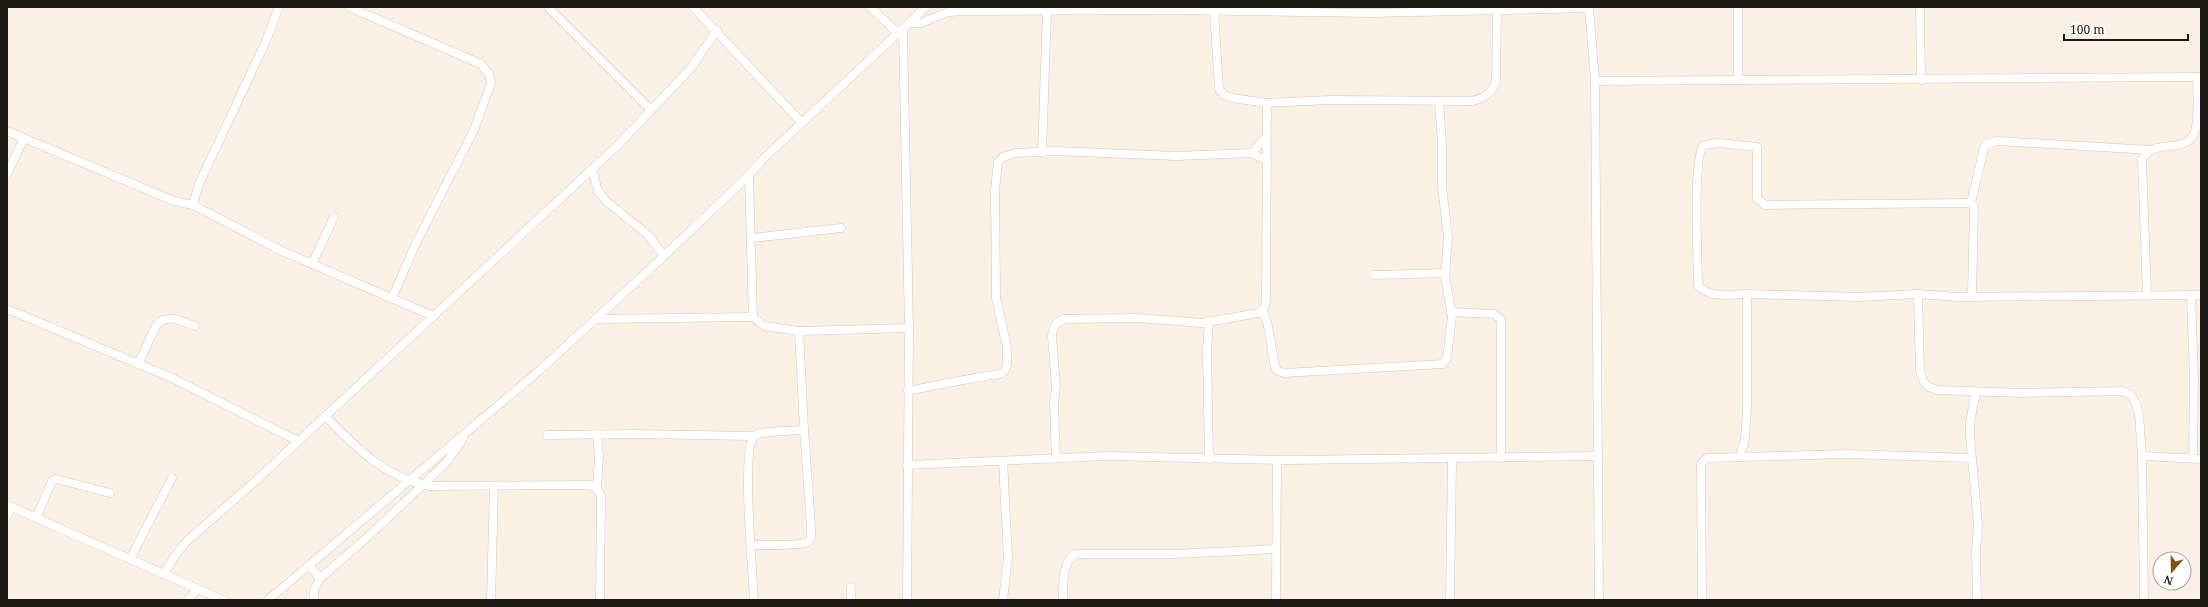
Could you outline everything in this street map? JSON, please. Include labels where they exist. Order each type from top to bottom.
[{"type":"street","points":[[193,205],[199,184],[266,41],[278,7]]},
{"type":"street","points":[[349,7],[481,64],[489,74],[491,83],[474,130],[449,176],[417,241],[392,298]]},
{"type":"street","points":[[548,7],[651,110]]},
{"type":"street","points":[[694,7],[802,123]]},
{"type":"street","points":[[870,7],[901,32],[909,328],[907,600]]},
{"type":"street","points":[[268,600],[541,369],[664,256],[749,175],[764,158],[854,73],[911,23],[926,7]]},
{"type":"street","points":[[911,23],[921,23],[948,12],[1214,11],[1270,9],[1371,13],[1441,9],[1497,10],[1589,7],[1595,81],[1600,600]]},
{"type":"street","points":[[1738,7],[1738,80]]},
{"type":"street","points":[[1920,7],[1921,80]]},
{"type":"street","points":[[1214,11],[1219,89],[1224,95],[1232,98],[1267,103],[1330,100],[1473,101],[1486,97],[1494,90],[1496,81],[1497,10]]},
{"type":"street","points":[[1042,152],[1047,11]]},
{"type":"street","points":[[164,574],[174,557],[187,541],[298,441],[617,146],[691,68],[717,30]]},
{"type":"street","points":[[1595,81],[2199,77],[2196,127],[2193,136],[2186,142],[2152,150],[2146,153],[2142,160],[2146,295]]},
{"type":"street","points":[[1262,310],[1267,321],[1275,367],[1278,371],[1284,373],[1443,364],[1447,358],[1452,328],[1446,273],[1448,236],[1442,186],[1442,143],[1439,101]]},
{"type":"street","points":[[1056,459],[1054,404],[1056,387],[1052,336],[1053,328],[1057,322],[1064,319],[1138,318],[1209,322],[1258,313],[1262,310],[1266,300],[1267,103]]},
{"type":"street","points":[[7,131],[174,201],[193,205],[218,219],[312,264],[432,316]]},
{"type":"street","points":[[1252,153],[1267,136]]},
{"type":"street","points":[[7,174],[24,138]]},
{"type":"street","points":[[1972,296],[1974,207],[1972,203],[1986,144],[1997,141],[2152,150]]},
{"type":"street","points":[[1972,203],[1765,205],[1758,198],[1757,147],[1718,143],[1704,145],[1699,152],[1696,196],[1698,285],[1703,292],[1711,294],[1859,297],[1918,294],[1972,296],[2201,295]]},
{"type":"street","points":[[908,391],[954,382],[965,378],[1001,374],[1005,370],[1007,365],[1006,335],[996,298],[995,190],[998,162],[1003,156],[1015,153],[1042,152],[1176,156],[1252,153],[1267,161]]},
{"type":"street","points":[[592,169],[598,192],[606,201],[648,235],[664,256]]},
{"type":"street","points":[[749,175],[752,238],[753,317]]},
{"type":"street","points":[[312,264],[334,217]]},
{"type":"street","points":[[752,238],[841,228]]},
{"type":"street","points":[[1374,275],[1446,273]]},
{"type":"street","points":[[1740,458],[1744,448],[1746,424],[1747,294]]},
{"type":"street","points":[[1918,294],[1920,372],[1924,382],[1929,387],[1938,390],[1976,392],[2123,391],[2131,395],[2136,404],[2142,456],[2144,600]]},
{"type":"street","points":[[2142,456],[2197,458],[2191,295]]},
{"type":"street","points":[[7,309],[172,378],[298,441]]},
{"type":"street","points":[[1451,312],[1494,314],[1501,320],[1501,458]]},
{"type":"street","points":[[596,319],[753,317],[764,326],[799,331],[909,328]]},
{"type":"street","points":[[138,364],[157,324],[161,320],[169,318],[195,326]]},
{"type":"street","points":[[1209,322],[1207,351],[1209,459]]},
{"type":"street","points":[[751,546],[800,544],[808,542],[810,539],[811,527],[799,331]]},
{"type":"street","points":[[1976,392],[1970,422],[1971,458],[1978,525],[1976,552],[1977,600]]},
{"type":"street","points":[[325,416],[355,446],[376,463],[408,482],[422,484],[494,486],[590,485],[597,488]]},
{"type":"street","points":[[754,600],[747,470],[750,443],[754,436],[760,432],[793,432],[804,429]]},
{"type":"street","points":[[314,600],[314,590],[320,578],[370,536],[422,484],[452,458],[467,432]]},
{"type":"street","points":[[547,435],[597,434],[754,436]]},
{"type":"street","points":[[597,434],[599,457],[597,488],[601,496],[600,600]]},
{"type":"street","points":[[1702,600],[1701,464],[1707,458],[1847,454],[1971,458]]},
{"type":"street","points":[[907,466],[1129,455],[1209,459],[1277,460],[1598,456]]},
{"type":"street","points":[[1450,600],[1452,459]]},
{"type":"street","points":[[1276,600],[1277,460]]},
{"type":"street","points":[[1003,461],[1008,558],[1003,600]]},
{"type":"street","points":[[130,559],[172,478]]},
{"type":"street","points":[[36,518],[52,481],[56,479],[110,493]]},
{"type":"street","points":[[492,600],[494,486]]},
{"type":"street","points":[[7,516],[10,506],[223,600]]},
{"type":"street","points":[[1063,600],[1066,565],[1069,557],[1075,554],[1175,554],[1276,549]]},
{"type":"street","points":[[309,566],[320,578]]},
{"type":"street","points":[[851,587],[851,600]]},
{"type":"street","points":[[188,600],[197,589]]}]
